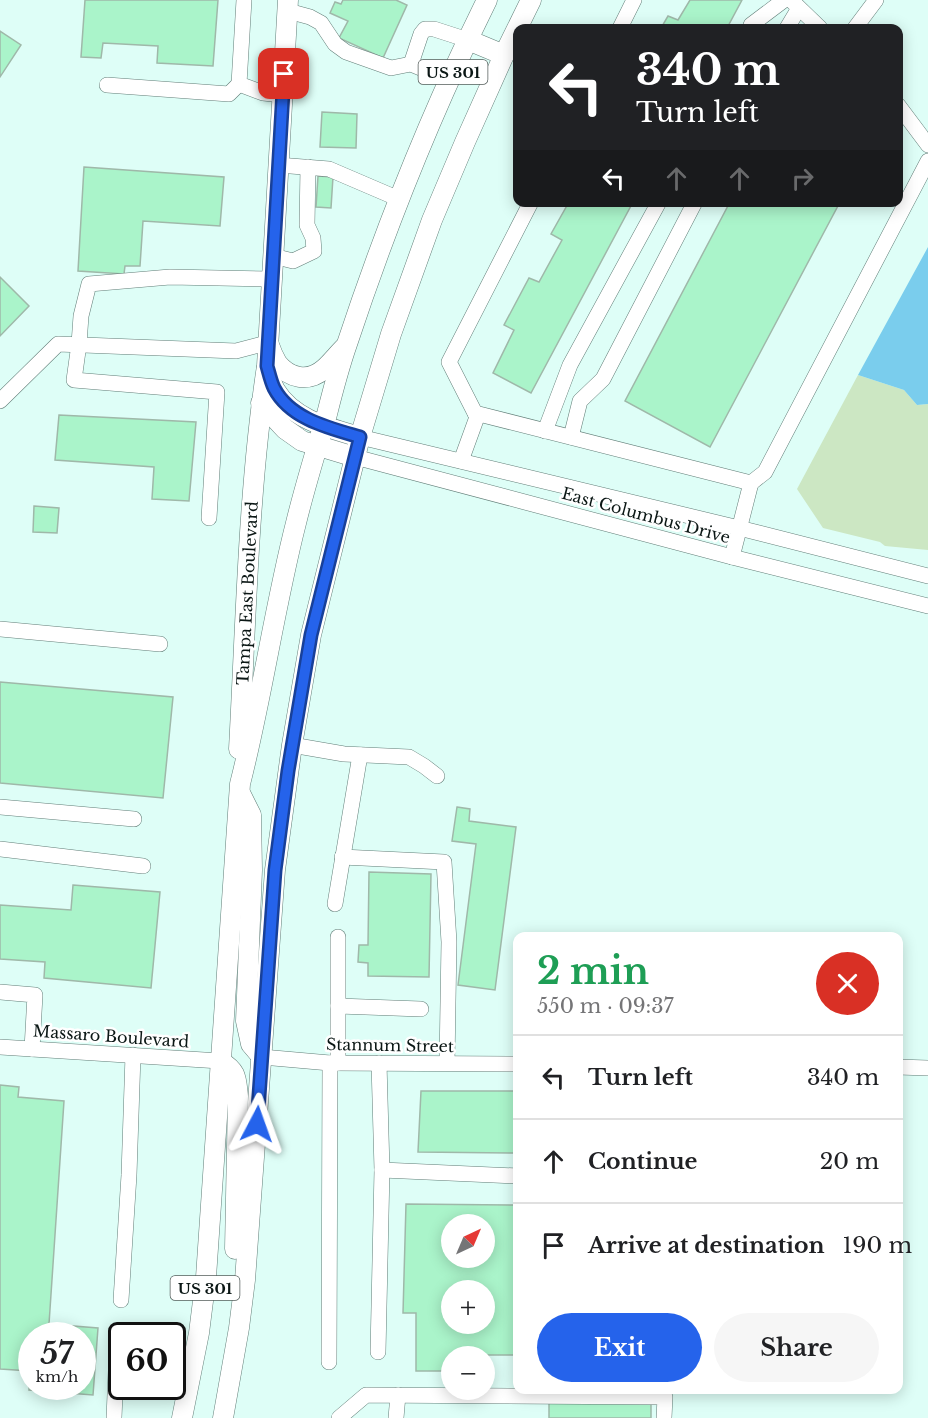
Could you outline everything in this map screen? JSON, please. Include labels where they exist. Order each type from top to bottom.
[{"type":"main road","name":"US 301","points":[[182,1418],[199,1333],[206,1277],[240,788],[282,582],[317,446],[346,346],[399,199],[450,80],[488,0]]},
{"type":"main road","name":"US 301","points":[[519,24],[531,0]]},
{"type":"main road","name":"Tampa East Boulevard","points":[[240,788],[238,761],[248,561],[258,423],[267,366],[288,6]]},
{"type":"main road","name":"US 301","points":[[223,1418],[245,1280],[275,870],[292,745],[311,635],[360,437],[391,334],[432,220],[513,37]]},
{"type":"main road","points":[[468,40],[504,55]]},
{"type":"main road","points":[[267,343],[277,362],[287,373],[298,378],[307,378],[322,371],[346,346]]},
{"type":"main road","name":"Tampa East Boulevard","points":[[267,366],[274,389],[288,406],[323,426],[360,437]]},
{"type":"main road","points":[[261,403],[285,429],[302,441],[355,457]]},
{"type":"main road","points":[[240,788],[251,815],[252,870],[246,1021],[251,1044],[262,1057]]},
{"type":"main road","points":[[220,1061],[229,1066],[237,1081],[234,1288],[242,1303]]},
{"type":"street","points":[[107,85],[229,94],[239,84],[244,0]]},
{"type":"street","points":[[622,24],[634,0]]},
{"type":"street","points":[[752,24],[784,0]]},
{"type":"street","points":[[858,24],[876,0]]},
{"type":"street","points":[[788,24],[795,4],[816,24]]},
{"type":"street","points":[[288,6],[321,23],[335,44],[346,52],[391,68],[411,64],[450,80]]},
{"type":"street","points":[[411,64],[421,34],[425,29],[434,28],[468,40]]},
{"type":"street","points":[[239,84],[263,93],[283,95]]},
{"type":"street","points":[[903,112],[928,145]]},
{"type":"street","points":[[732,556],[751,483],[765,472],[928,161]]},
{"type":"street","points":[[278,165],[329,169],[399,199]]},
{"type":"street","points":[[273,256],[293,261],[314,251],[313,238],[307,225],[308,167]]},
{"type":"street","points":[[461,461],[477,417],[449,362],[528,207]]},
{"type":"street","points":[[545,430],[570,365],[656,207]]},
{"type":"street","points":[[571,437],[580,401],[603,379],[692,207]]},
{"type":"street","points":[[209,519],[217,392],[74,380],[81,316],[89,284],[170,277],[271,279]]},
{"type":"street","points":[[0,401],[58,344],[236,351],[267,343]]},
{"type":"street","points":[[475,412],[751,483]]},
{"type":"street","name":"East Columbus Drive","points":[[360,437],[928,576]]},
{"type":"street","name":"East Columbus Drive","points":[[355,457],[928,606]]},
{"type":"street","points":[[0,629],[160,644]]},
{"type":"street","points":[[292,745],[344,754],[409,758],[437,776]]},
{"type":"street","points":[[334,904],[360,755]]},
{"type":"street","points":[[0,807],[134,819]]},
{"type":"street","points":[[0,849],[143,866]]},
{"type":"street","points":[[342,857],[444,862],[449,942],[447,1064]]},
{"type":"street","points":[[329,1362],[338,937]]},
{"type":"street","points":[[0,992],[35,995],[32,1049]]},
{"type":"street","points":[[338,1006],[421,1009]]},
{"type":"street","name":"Massaro Boulevard","points":[[0,1047],[220,1061]]},
{"type":"street","points":[[121,1300],[129,1175],[133,1055]]},
{"type":"street","name":"Stannum Street","points":[[262,1057],[334,1063],[513,1064]]},
{"type":"street","points":[[378,1352],[382,1170],[379,1063]]},
{"type":"street","points":[[903,1067],[928,1068]]},
{"type":"street","points":[[382,1170],[513,1176]]},
{"type":"street","points":[[339,1418],[366,1395],[665,1397],[664,1418]]},
{"type":"street","points":[[396,1418],[398,1395]]},
{"type":"street","points":[[114,1418],[115,1400]]},
{"type":"green space","points":[[858,375],[904,390],[917,405],[928,404],[928,550],[885,546],[880,542],[823,528],[797,489]]},
{"type":"water","points":[[928,247],[928,404],[917,405],[904,390],[858,375]]},
{"type":"building","points":[[85,0],[218,0],[213,66],[157,63],[158,46],[103,43],[101,58],[81,57]]},
{"type":"building","points":[[343,0],[396,0],[407,5],[383,58],[339,38],[348,21],[330,13],[335,2],[341,4]]},
{"type":"building","points":[[690,0],[742,0],[729,24],[663,24],[668,16],[678,20]]},
{"type":"building","points":[[0,31],[21,45],[0,77]]},
{"type":"building","points":[[322,112],[357,114],[356,148],[320,147]]},
{"type":"building","points":[[84,167],[224,177],[220,226],[143,221],[140,266],[125,266],[124,274],[78,271]]},
{"type":"building","points":[[318,176],[333,177],[331,208],[316,207]]},
{"type":"building","points":[[566,207],[630,207],[531,393],[493,373],[514,330],[504,325],[529,278],[539,282],[562,240],[551,234]]},
{"type":"building","points":[[727,207],[837,207],[710,447],[625,401]]},
{"type":"building","points":[[0,277],[29,306],[0,336]]},
{"type":"building","points":[[59,415],[196,422],[189,501],[152,499],[154,467],[55,460]]},
{"type":"building","points":[[34,506],[59,508],[57,533],[33,532]]},
{"type":"building","points":[[0,682],[173,697],[163,798],[0,783]]},
{"type":"building","points":[[457,807],[470,809],[469,821],[516,827],[495,990],[458,985],[476,844],[452,841]]},
{"type":"building","points":[[369,872],[431,874],[429,977],[368,976],[368,963],[358,962],[359,945],[368,945]]},
{"type":"building","points":[[73,885],[160,892],[151,988],[44,978],[45,962],[0,959],[0,905],[71,910]]},
{"type":"building","points":[[0,1085],[19,1087],[18,1097],[64,1101],[49,1322],[18,1322],[18,1370],[0,1369]]},
{"type":"building","points":[[421,1091],[513,1091],[513,1153],[418,1152]]},
{"type":"building","points":[[406,1204],[513,1205],[513,1355],[495,1355],[495,1346],[441,1346],[441,1371],[416,1371],[416,1313],[403,1313]]},
{"type":"building","points":[[96,1328],[98,1328],[96,1355]]},
{"type":"building","points":[[549,1401],[651,1402],[651,1418],[549,1418]]},
{"type":"route","points":[[257,1124],[275,870],[288,771],[311,635],[360,437],[323,426],[288,406],[274,389],[267,366],[284,74]]}]
